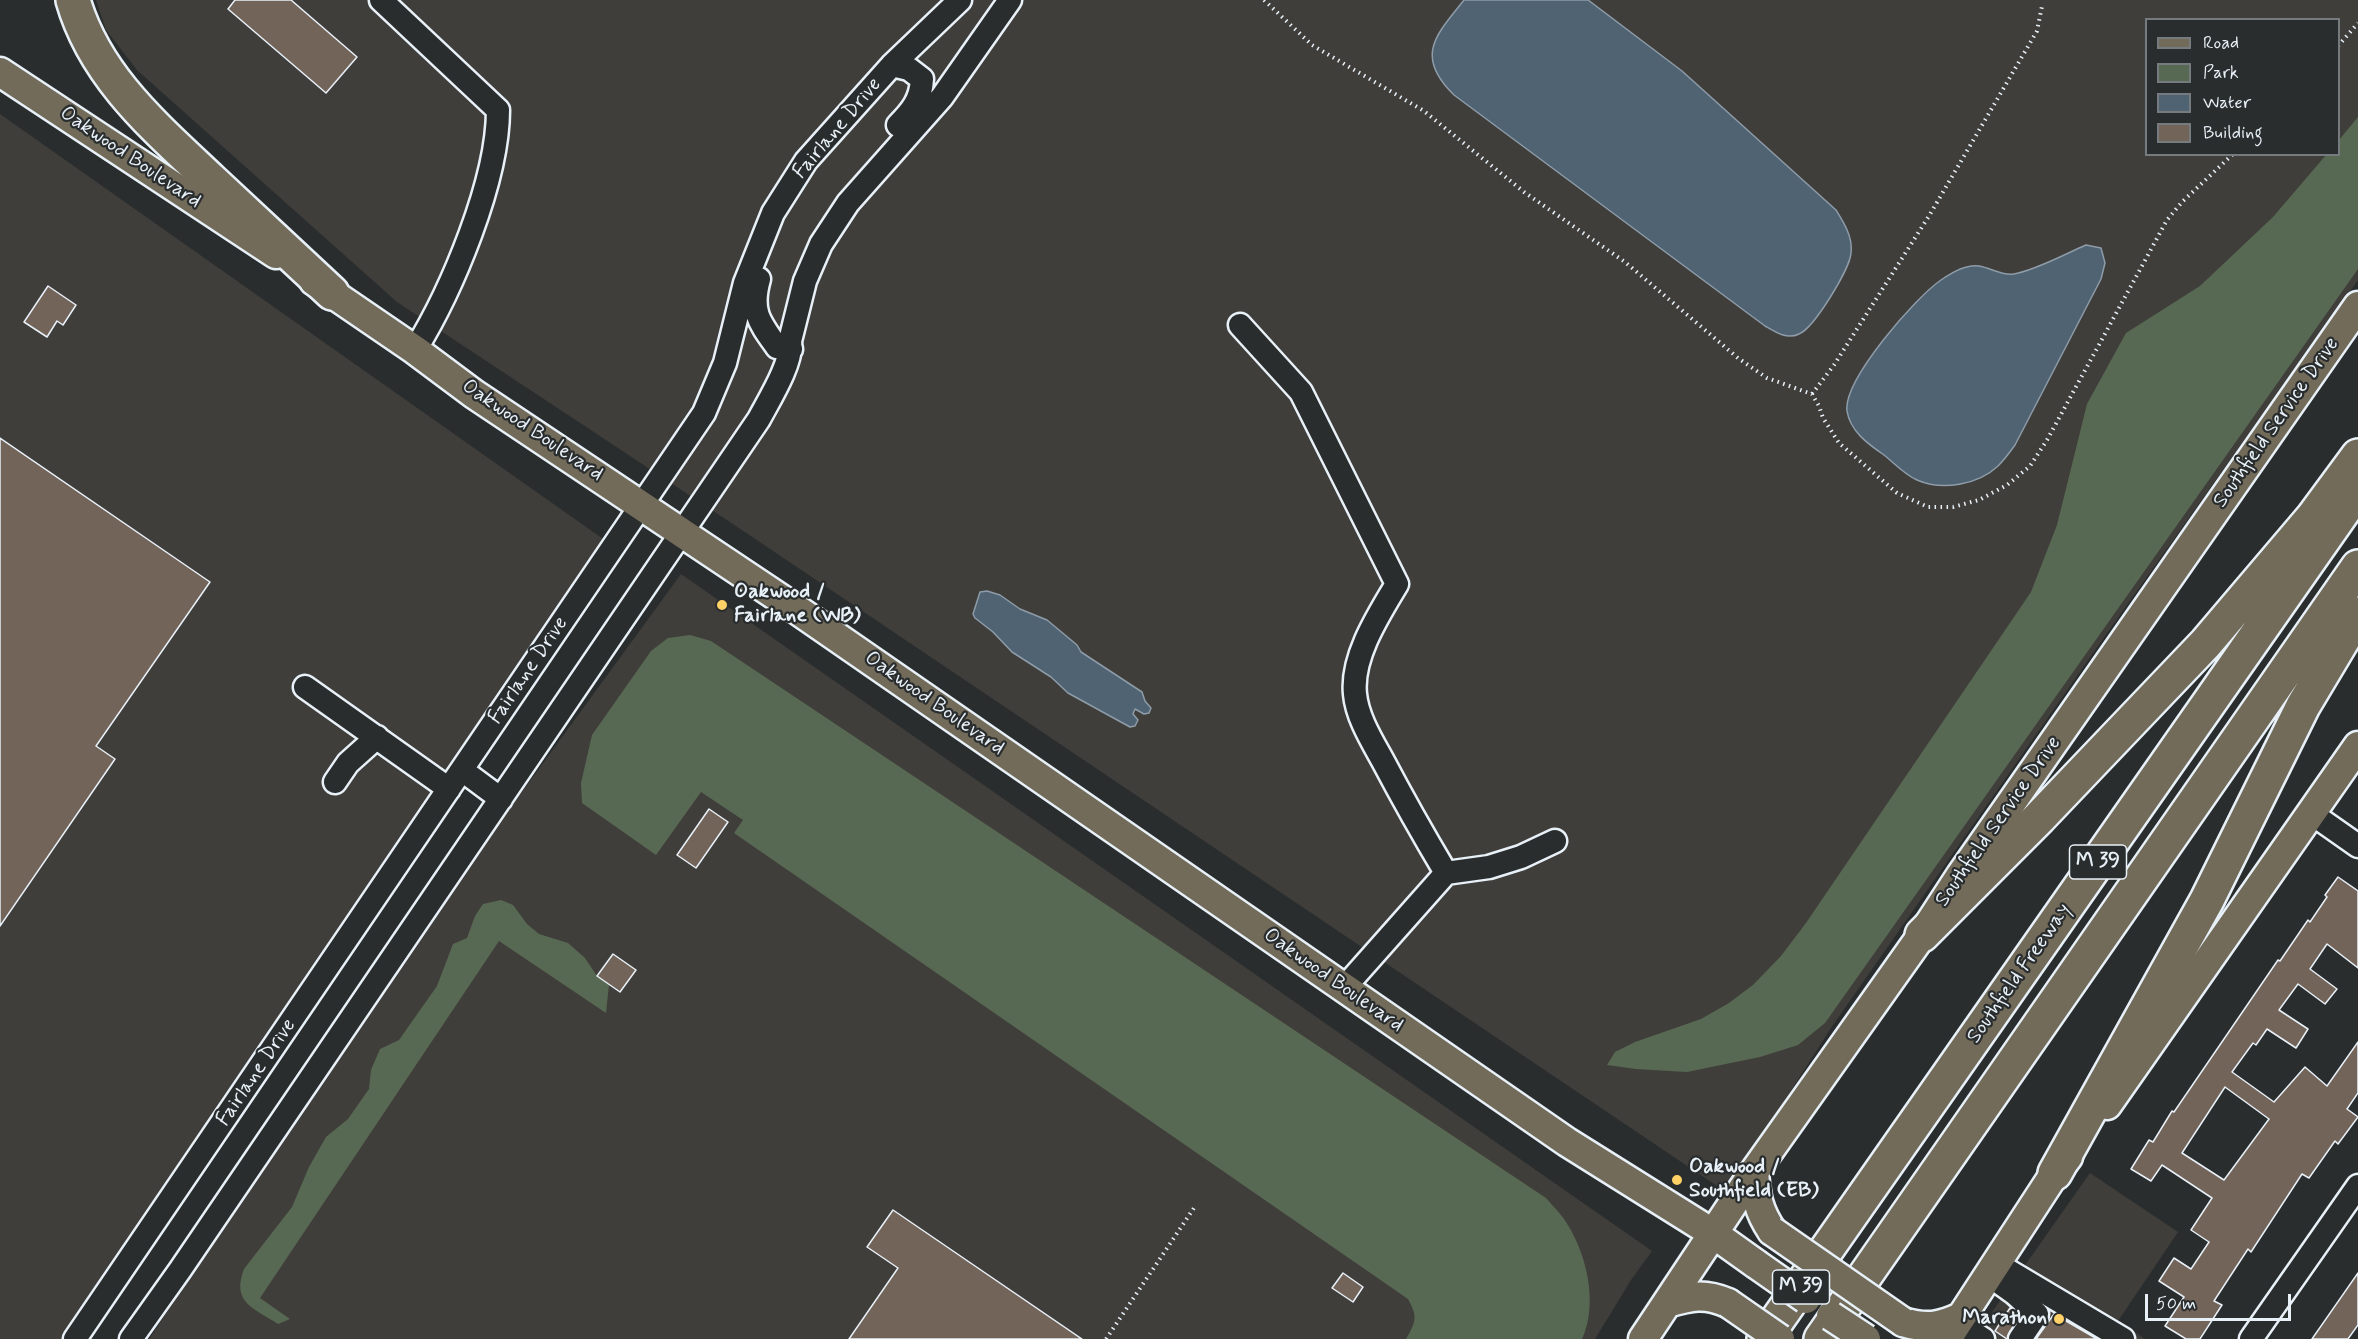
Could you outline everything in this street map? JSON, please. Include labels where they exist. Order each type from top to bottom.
[{"type":"highway","points":[[73,0],[79,21],[104,69],[143,115],[332,293]]},
{"type":"highway","points":[[1922,935],[2039,818],[2206,643],[2313,517],[2358,456]]},
{"type":"highway","name":"Southfield Freeway","points":[[1764,1339],[2358,490]]},
{"type":"highway","name":"M 39","points":[[1821,1339],[2358,567]]},
{"type":"highway","points":[[2055,1173],[2207,900],[2303,706],[2358,614]]},
{"type":"main road","name":"Oakwood Boulevard","points":[[0,72],[332,293],[474,394],[799,610],[1567,1142],[1714,1234],[1866,1339]]},
{"type":"main road","name":"Southfield Service Drive","points":[[1643,1339],[1755,1172],[2358,306]]},
{"type":"main road","points":[[1755,1172],[1760,1213],[1772,1231],[1903,1322],[1920,1327],[1955,1326],[2055,1173],[2085,1136],[2176,1008],[2358,746]]},
{"type":"main road","points":[[1667,1303],[1690,1296],[1710,1296],[1728,1303],[1780,1339]]},
{"type":"street","points":[[381,0],[498,110],[498,135],[489,174],[464,249],[430,325],[415,350]]},
{"type":"street","name":"Fairlane Drive","points":[[75,1339],[704,413],[725,363],[745,283],[757,249],[773,213],[806,161],[892,65],[960,0]]},
{"type":"street","points":[[131,1339],[759,419],[776,387],[791,349],[790,341],[806,281],[821,244],[848,203],[942,97],[1010,0]]},
{"type":"street","points":[[848,203],[858,170],[913,109],[921,93],[922,79],[909,69],[892,65]]},
{"type":"street","points":[[791,349],[777,347],[760,324],[755,310],[754,296],[770,247],[792,201],[806,161]]},
{"type":"street","points":[[1240,325],[1301,392],[1397,584],[1368,636],[1357,670],[1355,693],[1360,715],[1373,742],[1412,816],[1446,873]]},
{"type":"street","points":[[305,687],[449,789]]},
{"type":"street","points":[[335,782],[348,763],[377,737]]},
{"type":"street","points":[[462,770],[501,799]]},
{"type":"street","points":[[2311,813],[2358,846]]},
{"type":"street","points":[[1344,988],[1446,873],[1489,867],[1521,857],[1555,841]]},
{"type":"street","points":[[2251,1339],[2358,1186]]},
{"type":"street","points":[[1993,1270],[2037,1314],[2020,1339]]},
{"type":"street","points":[[1993,1270],[2123,1339]]},
{"type":"street","points":[[1955,1326],[1983,1339]]},
{"type":"path","points":[[1264,0],[1312,45],[1424,111],[1524,192],[1625,262],[1738,358],[1767,378],[1812,394],[1820,406],[1823,418],[1839,443],[1897,493],[1928,507],[1953,507],[1979,500],[2007,485],[2030,466],[2047,440],[2168,220],[2182,202],[2231,156]]},
{"type":"path","points":[[1812,394],[1834,365],[1929,216],[2037,31],[2042,6]]},
{"type":"path","points":[[2340,44],[2358,23]]},
{"type":"path","points":[[1106,1339],[1196,1205]]},
{"type":"shaded area","points":[[96,0],[2358,0],[2358,280],[1831,1028],[1726,1192],[730,522],[397,302],[137,70],[106,30]]},
{"type":"shaded area","points":[[0,114],[606,541],[71,1324],[63,1339],[0,1339]]},
{"type":"shaded area","points":[[681,574],[1652,1251],[1631,1280],[1595,1339],[149,1339],[479,851]]},
{"type":"shaded area","points":[[2090,1173],[2178,1232],[2118,1321],[2145,1339],[1973,1339]]},
{"type":"green space","points":[[2358,117],[2358,269],[1825,1023],[1798,1045],[1760,1057],[1687,1072],[1607,1065],[1615,1052],[1635,1042],[1701,1019],[1729,1003],[1753,985],[1781,956],[1806,923],[2031,592],[2057,525],[2087,404],[2126,333],[2200,286],[2273,217],[2325,156],[2340,156],[2340,139]]},
{"type":"green space","points":[[690,635],[711,641],[1546,1198],[1572,1232],[1584,1261],[1590,1293],[1587,1325],[1582,1339],[1406,1339],[1415,1319],[1408,1299],[734,833],[743,820],[701,792],[656,855],[582,803],[581,783],[592,735],[651,651],[668,638]]},
{"type":"green space","points":[[501,900],[513,905],[527,924],[539,934],[568,943],[585,958],[597,976],[609,985],[606,1013],[499,941],[260,1298],[290,1319],[278,1324],[253,1309],[243,1297],[240,1290],[244,1269],[292,1207],[309,1167],[326,1137],[348,1119],[369,1089],[371,1070],[380,1049],[399,1040],[437,986],[453,944],[467,938],[475,916],[483,904]]},
{"type":"water","points":[[1464,0],[1588,0],[1682,71],[1836,210],[1849,236],[1851,253],[1845,272],[1813,321],[1795,336],[1781,334],[1765,326],[1454,95],[1435,69],[1432,57],[1438,35]]},
{"type":"water","points":[[2086,245],[2101,248],[2105,263],[2101,279],[2015,445],[1990,473],[1959,484],[1927,483],[1904,472],[1866,442],[1856,431],[1847,411],[1849,397],[1856,380],[1868,360],[1899,321],[1941,280],[1969,266],[1983,267],[2005,274],[2023,272]]},
{"type":"water","points":[[987,591],[1000,595],[1020,609],[1047,620],[1077,645],[1081,652],[1142,692],[1151,708],[1149,713],[1144,714],[1135,709],[1133,714],[1138,720],[1135,726],[1130,727],[1068,693],[1051,677],[1012,652],[973,614],[980,592]]},
{"type":"building","points":[[235,0],[291,0],[357,57],[326,93],[228,9]]},
{"type":"building","points":[[48,286],[76,305],[63,325],[57,321],[47,337],[24,322]]},
{"type":"building","points":[[0,438],[210,582],[96,746],[115,759],[0,926]]},
{"type":"building","points":[[709,809],[728,822],[696,868],[677,855]]},
{"type":"building","points":[[2338,877],[2358,891],[2358,968],[2327,944],[2310,969],[2337,989],[2325,1004],[2298,984],[2279,1010],[2308,1029],[2296,1048],[2267,1029],[2256,1045],[2253,1043],[2232,1072],[2274,1102],[2305,1067],[2327,1086],[2358,1042],[2358,1093],[2347,1109],[2358,1117],[2338,1144],[2335,1141],[2309,1178],[2302,1174],[2251,1252],[2248,1249],[2214,1301],[2222,1305],[2200,1339],[2186,1339],[2165,1326],[2184,1297],[2159,1281],[2174,1258],[2191,1269],[2209,1242],[2191,1230],[2212,1198],[2162,1165],[2151,1181],[2131,1169],[2149,1140],[2153,1142],[2172,1111],[2174,1112],[2278,960],[2280,961],[2308,920],[2310,922],[2327,897],[2325,895]],"holes":[[[2225,1087],[2269,1119],[2224,1180],[2182,1153]]]},
{"type":"building","points":[[613,954],[636,970],[620,992],[597,976]]},
{"type":"building","points":[[893,1210],[1082,1339],[849,1339],[898,1268],[867,1247]]},
{"type":"building","points":[[1343,1273],[1363,1287],[1353,1302],[1332,1288]]},
{"type":"building","points":[[2358,1273],[2358,1325],[2348,1339],[2312,1339]]},
{"type":"building","points":[[2010,1308],[2019,1316],[2007,1339],[1995,1331]]},
{"type":"building","name":"Marathon","points":[[2054,1314],[2097,1339],[2036,1339]]},
{"type":"place","name":"Oakwood / Fairlane (WB)","points":[[722,605]]},
{"type":"place","name":"Oakwood / Southfield (EB)","points":[[1677,1180]]},
{"type":"place","name":"Marathon","points":[[2059,1319]]}]
